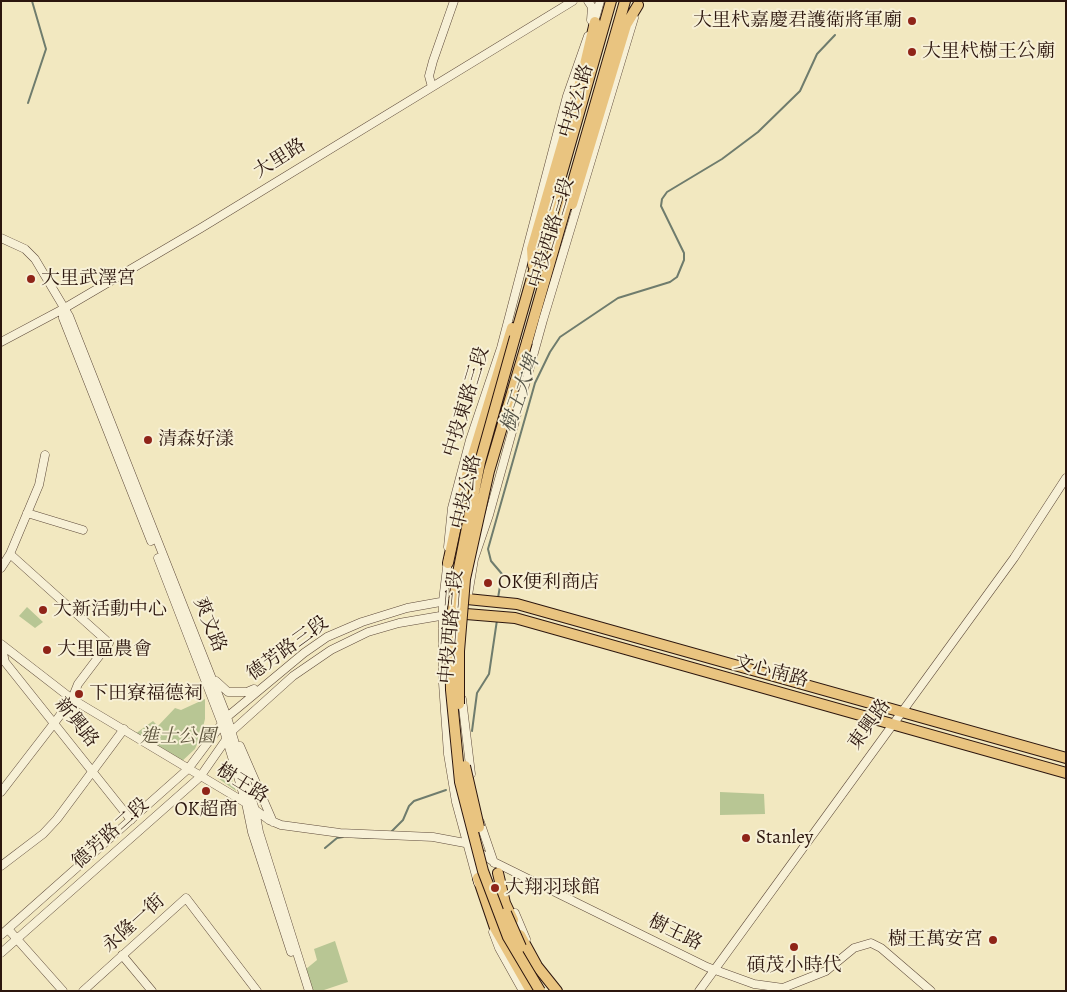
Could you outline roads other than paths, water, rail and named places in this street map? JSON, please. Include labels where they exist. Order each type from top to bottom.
[{"type":"main road","name":"中投公路","points":[[540,991],[508,936],[483,871],[460,782],[451,690],[450,632],[458,573],[480,462],[611,1]]},
{"type":"main road","name":"中投公路","points":[[548,991],[532,967],[515,935],[490,870],[467,777],[458,693],[459,651],[465,579],[488,471],[553,257],[567,197],[626,1]]},
{"type":"main road","points":[[553,257],[569,214],[626,25],[638,3]]},
{"type":"main road","points":[[534,271],[532,249],[583,73],[595,22]]},
{"type":"main road","points":[[448,563],[466,475],[509,336],[524,302]]},
{"type":"main road","points":[[474,559],[479,527],[532,338],[538,308]]},
{"type":"main road","name":"文心南路","points":[[467,599],[517,604],[1066,758]]},
{"type":"main road","name":"文心南路","points":[[466,614],[523,620],[1066,773]]},
{"type":"main road","points":[[498,873],[505,903],[537,966],[557,991]]},
{"type":"main road","points":[[478,878],[495,928],[531,991]]},
{"type":"street","points":[[432,87],[429,76],[454,1]]},
{"type":"street","name":"大里路","points":[[1,342],[63,309],[573,1]]},
{"type":"street","points":[[587,36],[592,7],[588,1]]},
{"type":"street","name":"中投東路三段","points":[[523,991],[499,948],[478,892],[478,878],[465,843],[453,784],[443,683],[443,601],[448,563],[448,533],[452,508],[470,440],[501,348],[567,96],[587,36],[595,22],[600,1]]},
{"type":"street","name":"中投西路三段","points":[[557,991],[531,950],[484,835],[472,782],[462,702],[462,661],[467,599],[474,559],[490,514],[543,320],[638,3]]},
{"type":"street","name":"爽文路","points":[[1,238],[25,249],[35,259],[63,309],[69,316],[212,678],[225,720],[227,739],[246,802],[252,832],[304,991]]},
{"type":"street","name":"爽文路","points":[[63,309],[63,318],[225,720],[232,731],[255,810],[259,832],[309,991]]},
{"type":"street","points":[[1,568],[10,554],[39,485],[45,455]]},
{"type":"street","name":"東興路","points":[[698,991],[891,723],[1014,558],[1066,478]]},
{"type":"street","points":[[27,513],[83,530]]},
{"type":"street","points":[[1,792],[55,722],[72,698],[78,684],[109,643],[10,554]]},
{"type":"street","name":"德芳路三段","points":[[188,769],[225,720],[263,685],[304,653],[344,629],[384,614],[443,601],[467,599]]},
{"type":"street","name":"德芳路三段","points":[[232,731],[271,694],[331,650],[381,628],[443,615],[466,614]]},
{"type":"street","name":"樹王路","points":[[1,644],[72,698],[200,777],[246,802],[273,822],[287,827],[310,830],[361,835],[394,834],[433,837],[465,843],[494,862],[713,969],[754,984],[783,988],[826,971],[854,948],[871,942],[881,948],[932,991]]},
{"type":"street","name":"新興路","points":[[1,644],[3,663],[55,722],[132,820]]},
{"type":"street","points":[[212,678],[228,692],[247,692],[263,685]]},
{"type":"street","points":[[1,866],[43,834],[124,729]]},
{"type":"street","points":[[232,731],[273,822]]},
{"type":"street","name":"德芳路二段","points":[[1,953],[200,777],[232,731]]},
{"type":"street","name":"德芳路二段","points":[[1,935],[188,769]]},
{"type":"street","points":[[453,784],[455,777],[463,774],[469,776],[472,782]]},
{"type":"street","name":"永隆一街","points":[[83,991],[186,898],[257,991]]},
{"type":"street","points":[[8,929],[64,991]]},
{"type":"street","points":[[122,955],[152,991]]},
{"type":"waterway","points":[[28,103],[46,49],[32,1]]},
{"type":"waterway","name":"樹王大埤","points":[[498,598],[502,574],[491,561],[488,549],[535,383],[550,352],[560,337],[618,298],[670,282],[677,277],[684,260],[684,253],[661,206],[662,199],[667,192],[722,159],[758,132],[800,91],[817,54],[835,35]]},
{"type":"waterway","name":"樹王大埤","points":[[472,731],[477,693],[489,674],[497,620]]},
{"type":"waterway","name":"樹王大埤","points":[[391,832],[403,820],[409,806],[414,801],[446,790]]},
{"type":"waterway","name":"樹王大埤","points":[[325,848],[337,838],[343,837]]},
{"type":"waterway","name":"樹王大埤","points":[[353,837],[378,838]]},
{"type":"place","name":"大里杙嘉慶君護衛將軍廟","points":[[912,21]]},
{"type":"place","name":"大里杙樹王公廟","points":[[912,52]]},
{"type":"place","name":"大里武澤宮","points":[[31,279]]},
{"type":"place","name":"清森好漾","points":[[148,440]]},
{"type":"place","name":"OK便利商店","points":[[488,583]]},
{"type":"place","name":"大新活動中心","points":[[43,610]]},
{"type":"place","name":"大里區農會","points":[[47,650]]},
{"type":"place","name":"下田寮福德祠","points":[[79,694]]},
{"type":"place","name":"OK超商","points":[[206,791]]},
{"type":"place","name":"Stanley","points":[[746,838]]},
{"type":"place","name":"大翔羽球館","points":[[495,888]]},
{"type":"place","name":"樹王萬安宮","points":[[993,940]]},
{"type":"place","name":"碩茂小時代","points":[[794,947]]},
{"type":"park label","name":"進士公園","points":[[178,737]]}]
